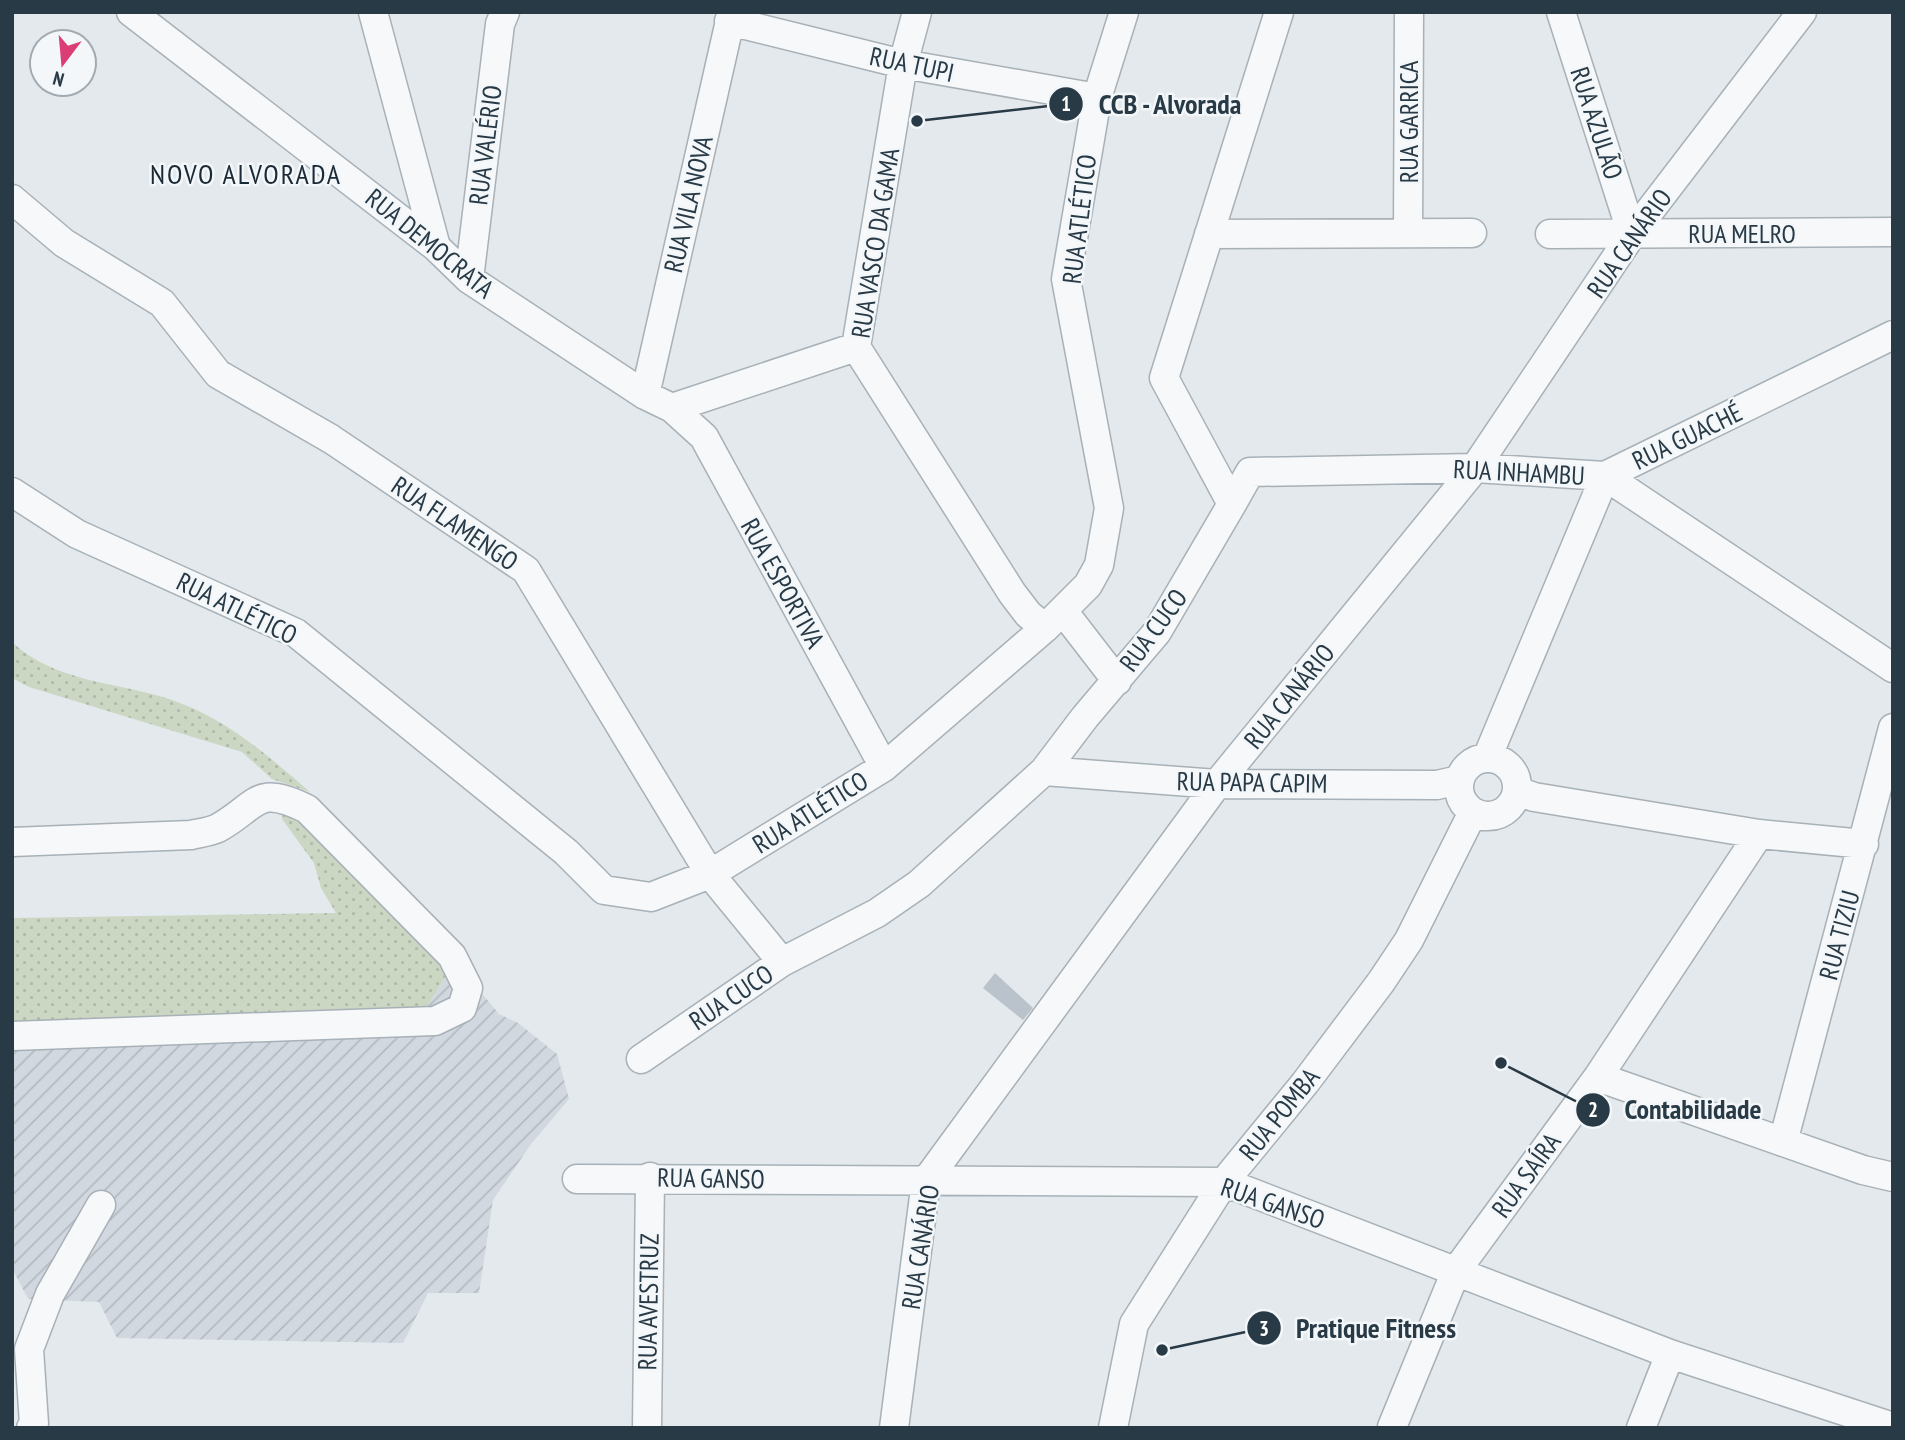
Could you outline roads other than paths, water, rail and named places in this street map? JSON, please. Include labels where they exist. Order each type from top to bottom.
[{"type":"street","name":"RUA DEMOCRATA","points":[[131,12],[436,247],[469,279],[645,395],[672,408]]},
{"type":"street","points":[[373,12],[436,247]]},
{"type":"street","name":"RUA VALÉRIO","points":[[469,279],[500,24],[505,12]]},
{"type":"street","name":"RUA VASCO DA GAMA","points":[[917,12],[904,64],[856,347],[1028,614],[1054,620],[1117,681]]},
{"type":"street","name":"RUA ATLÉTICO","points":[[12,492],[77,534],[296,633],[566,852],[604,890],[651,897],[710,874],[884,767],[1054,620],[1088,585],[1099,565],[1109,508],[1066,279],[1097,98],[1124,12]]},
{"type":"street","points":[[1232,505],[1164,378],[1279,12]]},
{"type":"street","name":"RUA GARRICA","points":[[1408,232],[1409,12]]},
{"type":"street","name":"RUA AZULÃO","points":[[1561,12],[1632,234]]},
{"type":"street","name":"RUA CANÁRIO","points":[[894,1428],[926,1181],[1217,785],[1475,468],[1632,234],[1802,12]]},
{"type":"street","name":"RUA TUPI","points":[[730,17],[904,64],[1097,98]]},
{"type":"street","name":"RUA VILA NOVA","points":[[645,395],[730,17]]},
{"type":"street","name":"RUA FLAMENGO","points":[[12,199],[64,243],[162,303],[218,374],[331,439],[526,570],[710,874],[782,962]]},
{"type":"street","name":"RUA MELRO","points":[[1550,234],[1893,232]]},
{"type":"street","points":[[1209,234],[1472,233]]},
{"type":"street","name":"RUA GUACHÉ","points":[[1487,758],[1605,476],[1893,335]]},
{"type":"street","points":[[672,408],[856,347]]},
{"type":"street","name":"RUA ESPORTIVA","points":[[672,408],[704,438],[884,767]]},
{"type":"street","name":"RUA INHAMBU","points":[[1232,505],[1251,471],[1475,468],[1605,476],[1893,668]]},
{"type":"street","name":"RUA CUCO","points":[[641,1059],[782,962],[877,913],[919,884],[1044,771],[1157,632],[1232,505]]},
{"type":"street","name":"RUA TIZIU","points":[[1783,1142],[1864,844],[1882,813],[1893,728]]},
{"type":"street","points":[[1487,758],[1503,762],[1510,767],[1517,791],[1508,807],[1501,813],[1482,815],[1473,812],[1461,798],[1460,780],[1469,764],[1487,758]]},
{"type":"street","name":"RUA PAPA CAPIM","points":[[1044,771],[1217,785],[1437,785],[1460,780]]},
{"type":"street","points":[[1517,791],[1759,834],[1864,844]]},
{"type":"street","points":[[12,842],[191,835],[217,828],[256,799],[283,797],[307,808],[452,956],[468,988],[462,1008],[435,1021],[12,1036]]},
{"type":"street","name":"RUA POMBA","points":[[1113,1428],[1134,1324],[1224,1182],[1305,1083],[1409,940],[1473,812]]},
{"type":"street","name":"RUA SAÍRA","points":[[1392,1427],[1456,1271],[1598,1077],[1759,834]]},
{"type":"street","points":[[1598,1077],[1863,1170],[1893,1177]]},
{"type":"street","name":"RUA GANSO","points":[[576,1179],[650,1177],[1224,1182],[1670,1354],[1893,1427]]},
{"type":"street","name":"RUA AVESTRUZ","points":[[647,1428],[650,1177]]},
{"type":"street","points":[[32,1428],[34,1389],[29,1349],[50,1293],[100,1205]]},
{"type":"street","points":[[1641,1428],[1670,1354]]},
{"type":"street","points":[[34,1389],[52,1428]]},
{"type":"place","name":"CCB - Alvorada","points":[[917,121]]},
{"type":"place","name":"Contabilidade","points":[[1501,1063]]},
{"type":"place","name":"Pratique Fitness","points":[[1162,1350]]},
{"type":"district","name":"NOVO ALVORADA","points":[[246,173]]}]
